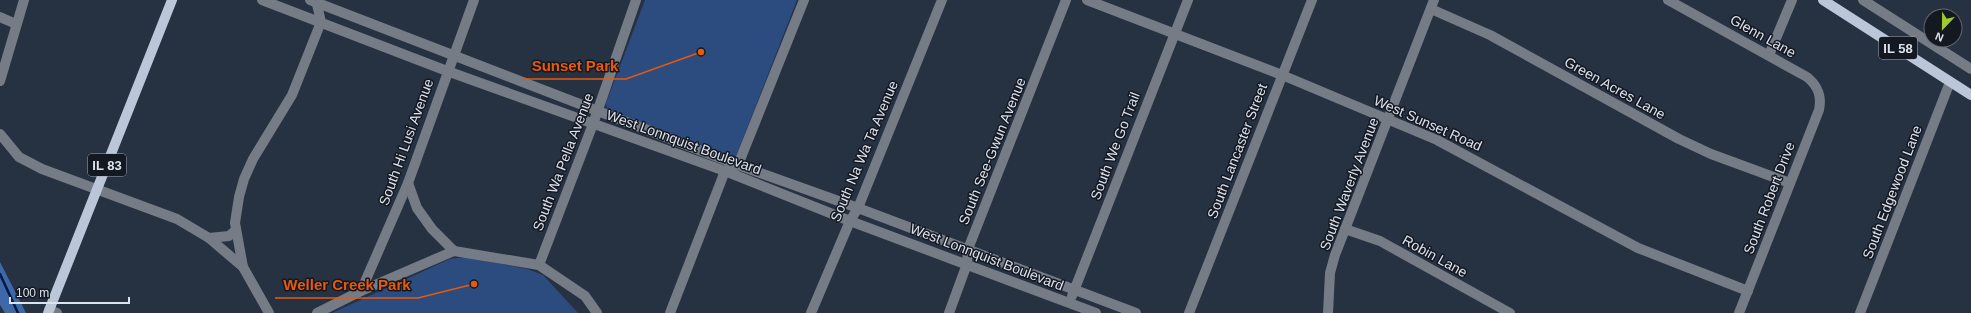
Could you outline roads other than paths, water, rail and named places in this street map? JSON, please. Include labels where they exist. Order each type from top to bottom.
[{"type":"main road","name":"IL 83","points":[[52,312],[97,189],[172,0]]},
{"type":"main road","name":"IL 58","points":[[1823,0],[1971,95]]},
{"type":"street","points":[[0,81],[24,0]]},
{"type":"street","name":"West Lonnquist Boulevard","points":[[262,0],[447,71],[725,171],[850,221],[1096,313]]},
{"type":"street","name":"South Hi Lusi Avenue","points":[[361,291],[408,183],[453,54],[474,0]]},
{"type":"street","name":"South Wa Pella Avenue","points":[[539,265],[598,111],[636,0]]},
{"type":"street","points":[[670,313],[725,171],[738,165],[804,0]]},
{"type":"street","name":"South Na Wa Ta Avenue","points":[[811,313],[850,221],[858,208],[942,0]]},
{"type":"street","name":"South See-Gwun Avenue","points":[[949,313],[967,264],[968,249],[1066,0]]},
{"type":"street","name":"West Sunset Road","points":[[1088,0],[1282,75],[1437,140],[1638,248],[1748,292]]},
{"type":"street","name":"South We Go Trail","points":[[1069,303],[1188,0]]},
{"type":"street","name":"South Lancaster Street","points":[[1189,313],[1312,0]]},
{"type":"street","name":"Glenn Lane","points":[[1668,0],[1808,77],[1819,91]]},
{"type":"street","points":[[1769,55],[1792,0]]},
{"type":"street","points":[[1863,0],[1971,69]]},
{"type":"street","points":[[269,313],[243,267],[235,223],[239,197],[244,179],[253,159],[292,95],[321,22],[313,1]]},
{"type":"street","name":"West Lonnquist Boulevard","points":[[313,1],[738,165],[858,208],[1136,313]]},
{"type":"street","name":"South Waverly Avenue","points":[[1328,313],[1330,273],[1345,229],[1433,5]]},
{"type":"street","name":"Green Acres Lane","points":[[1433,5],[1679,139],[1711,154],[1790,183]]},
{"type":"street","points":[[0,17],[16,24]]},
{"type":"street","name":"South Edgewood Lane","points":[[1860,313],[1950,82]]},
{"type":"street","name":"South Robert Drive","points":[[1739,313],[1819,110],[1819,91]]},
{"type":"street","points":[[0,134],[19,157],[42,169],[177,219],[209,238],[243,267]]},
{"type":"street","points":[[408,183],[417,208],[432,229],[454,251]]},
{"type":"street","name":"Robin Lane","points":[[1345,229],[1380,241],[1510,313]]},
{"type":"street","points":[[209,238],[229,236],[236,230]]},
{"type":"street","points":[[317,313],[361,291],[454,251],[539,265],[585,296],[597,313]]},
{"type":"waterway","points":[[0,274],[18,313]]},
{"type":"place","name":"Sunset Park","points":[[701,52]]},
{"type":"place","name":"Weller Creek Park","points":[[474,284]]}]
